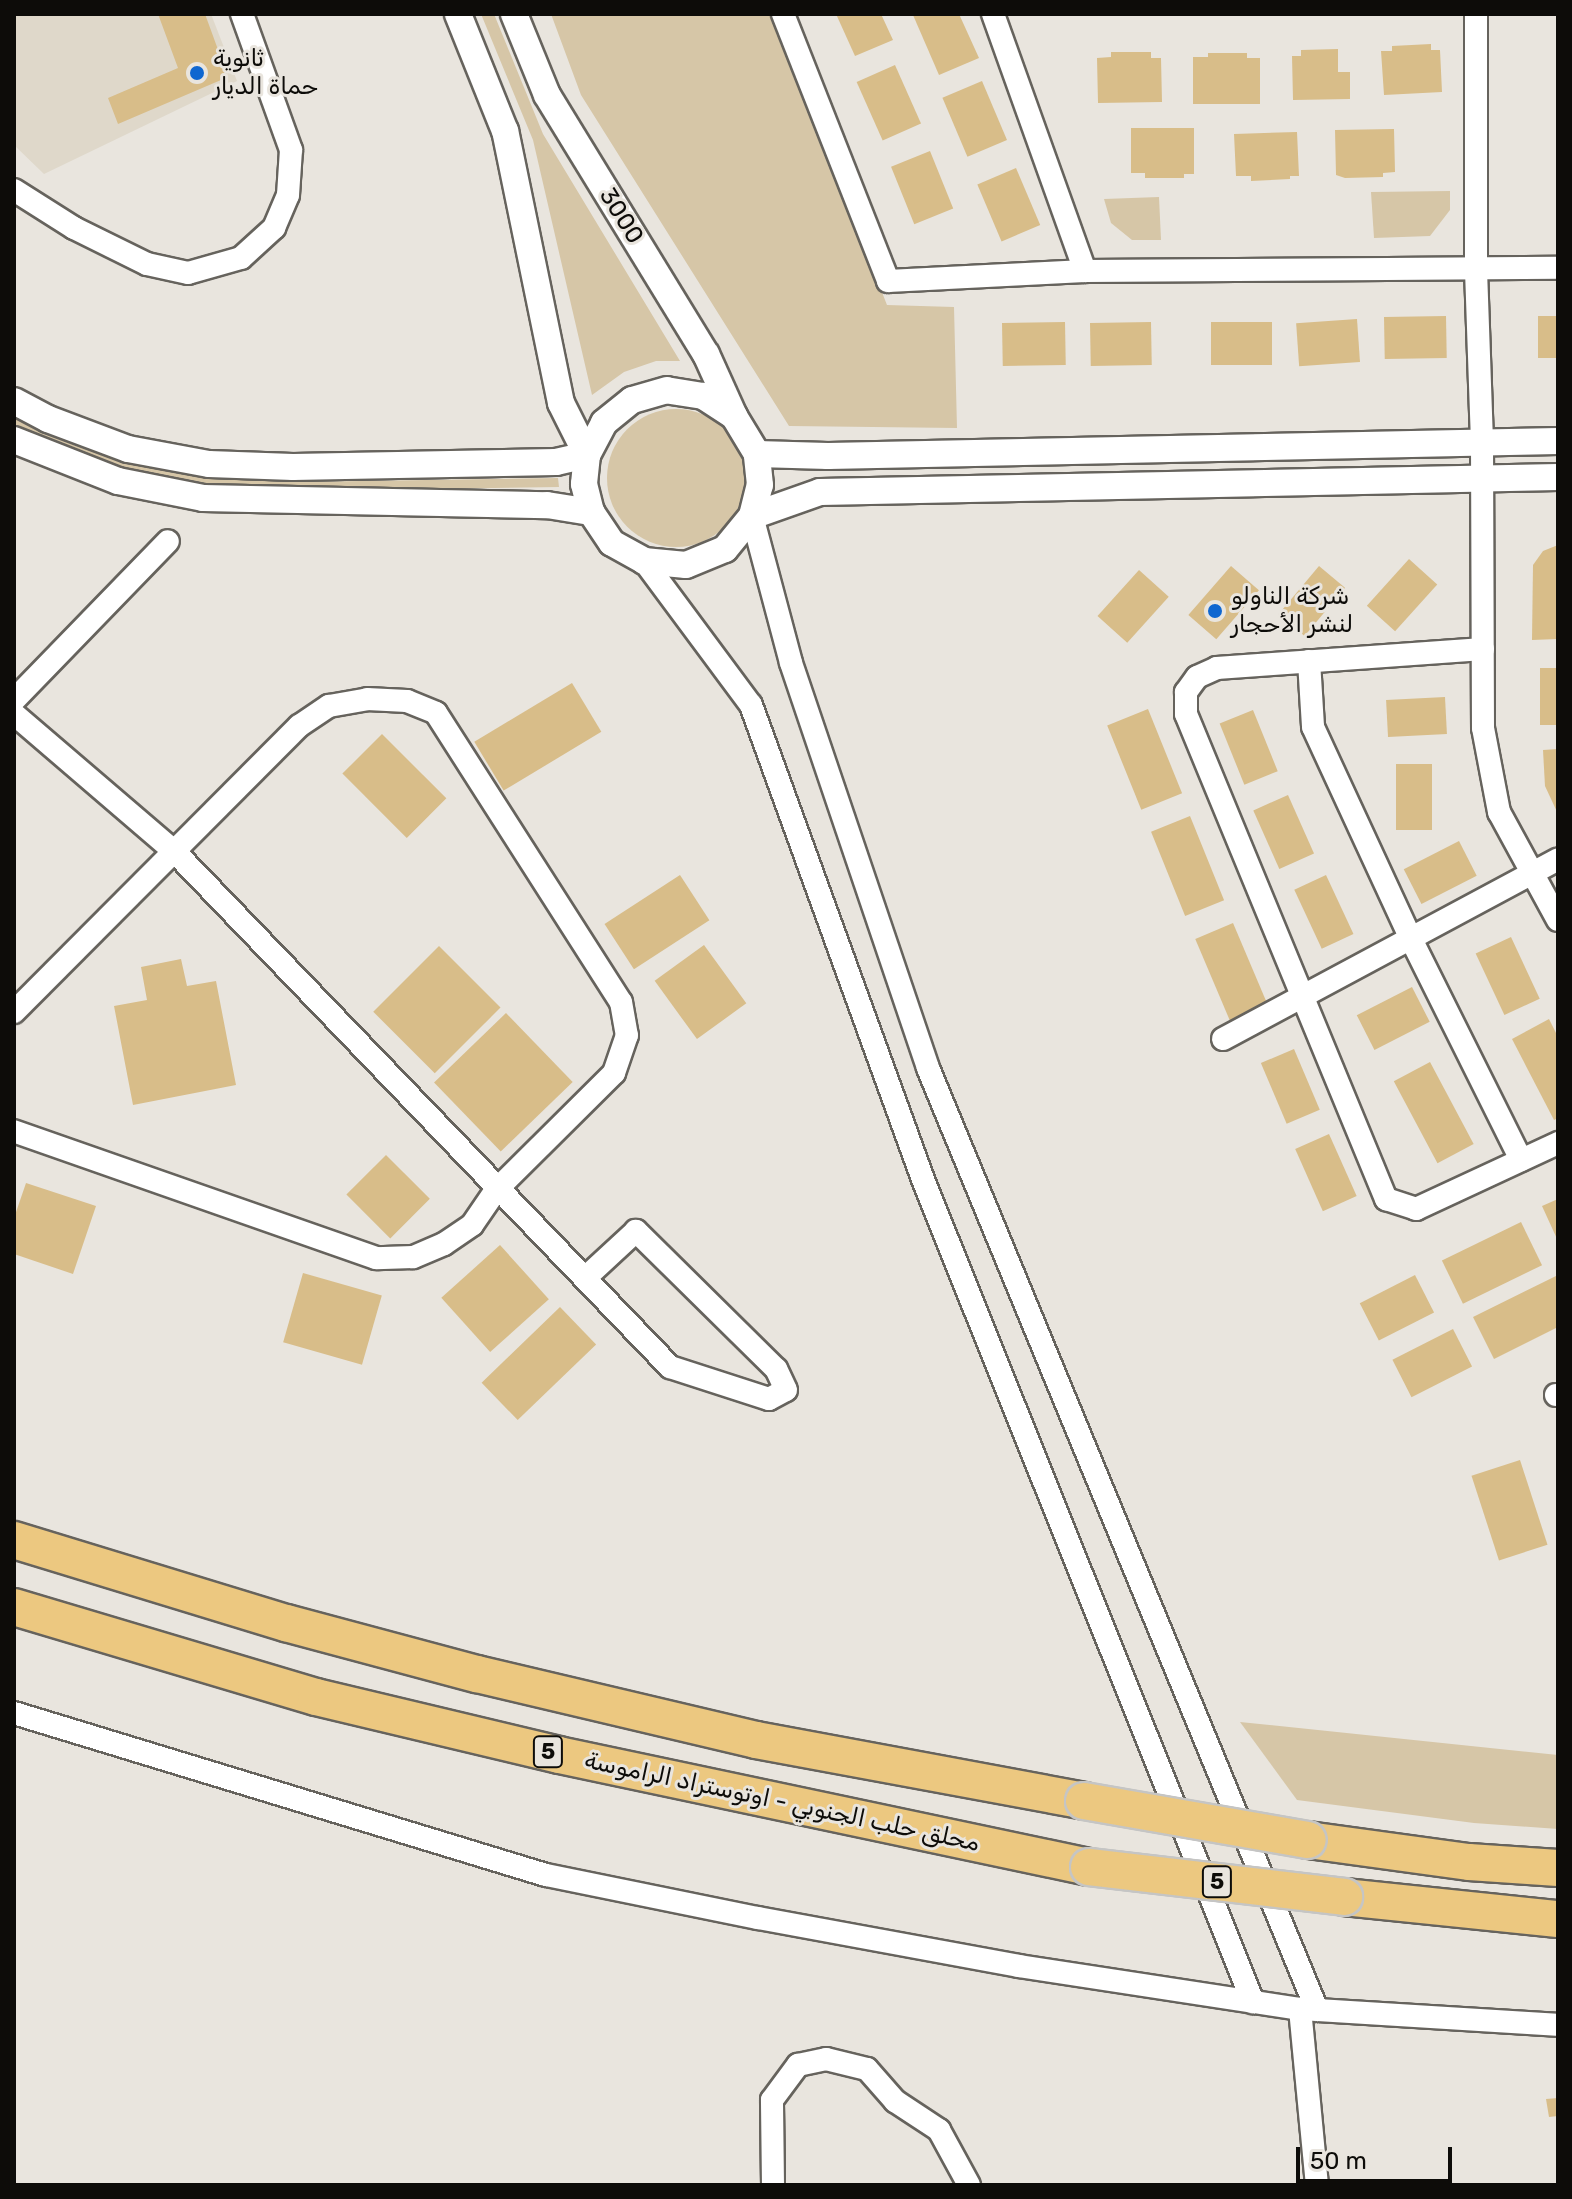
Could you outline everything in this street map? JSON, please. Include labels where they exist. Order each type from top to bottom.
[{"type":"highway","points":[[14,1540],[286,1623],[477,1674],[756,1740],[1308,1840],[1469,1862],[1558,1868]]},
{"type":"highway","name":"محلق حلب الجنوبي - اوتوستراد الراموسة","points":[[14,1607],[316,1697],[559,1755],[1089,1867],[1558,1919]]},
{"type":"street","points":[[14,190],[74,228],[147,264],[188,273],[241,258],[274,228],[288,195],[291,150],[242,14]]},
{"type":"street","points":[[458,14],[505,131],[561,403],[587,455]]},
{"type":"street","name":"3000","points":[[514,14],[547,95],[706,354],[734,416]]},
{"type":"street","points":[[783,14],[888,281],[1085,271],[1558,268]]},
{"type":"street","points":[[993,14],[1085,271]]},
{"type":"street","points":[[1476,14],[1476,270],[1483,479],[1483,728],[1499,812],[1529,872],[1558,920]]},
{"type":"street","points":[[667,390],[703,396],[734,416],[757,454],[760,485],[752,516],[725,549],[686,565],[644,561],[612,543],[591,512],[584,484],[587,455],[604,423],[632,400],[667,390]]},
{"type":"street","points":[[14,401],[48,419],[128,449],[209,464],[293,467],[556,462],[587,455]]},
{"type":"street","points":[[14,440],[118,481],[203,498],[547,505],[591,512]]},
{"type":"street","points":[[757,454],[1558,441]]},
{"type":"street","points":[[752,516],[820,492],[1558,477]]},
{"type":"street","points":[[752,516],[791,663],[928,1068],[1308,2010],[1317,2185]]},
{"type":"street","points":[[14,700],[168,541]]},
{"type":"street","points":[[644,561],[751,705],[924,1182],[1253,2002]]},
{"type":"street","points":[[1483,649],[1217,668],[1197,677],[1186,692],[1186,714],[1300,997],[1386,1199],[1416,1209],[1558,1143]]},
{"type":"street","points":[[1309,661],[1313,727],[1410,937],[1521,1160]]},
{"type":"street","points":[[14,1012],[299,726],[329,706],[367,699],[407,701],[436,713],[621,1002],[627,1035],[614,1073],[496,1190],[472,1225],[444,1244],[413,1257],[376,1258],[14,1131]]},
{"type":"street","points":[[14,714],[174,851],[496,1190],[670,1367],[769,1399],[786,1390],[776,1369],[636,1231],[585,1278]]},
{"type":"street","points":[[1223,1039],[1558,859]]},
{"type":"street","points":[[14,1713],[546,1875],[758,1918],[1019,1966],[1308,2010],[1558,2025]]},
{"type":"street","points":[[773,2185],[772,2100],[798,2065],[826,2059],[867,2069],[895,2101],[939,2130],[969,2185]]},
{"type":"shaded area","points":[[14,14],[211,14],[237,81],[44,174],[14,145]]},
{"type":"shaded area","points":[[481,14],[494,14],[543,134],[680,361],[656,361],[624,372],[592,395],[533,140]]},
{"type":"shaded area","points":[[551,14],[773,14],[887,305],[954,307],[957,428],[789,426],[581,95]]},
{"type":"shaded area","points":[[1450,191],[1450,210],[1430,236],[1374,238],[1371,192]]},
{"type":"shaded area","points":[[1159,197],[1161,240],[1132,240],[1111,223],[1104,199]]},
{"type":"shaded area","points":[[676,409],[703,414],[725,429],[740,451],[745,478],[740,505],[725,527],[703,542],[676,547],[649,542],[627,527],[612,505],[607,478],[612,451],[627,429],[649,414]]},
{"type":"shaded area","points":[[14,418],[123,461],[206,477],[293,482],[558,478],[559,487],[293,491],[204,485],[121,469],[14,427]]},
{"type":"shaded area","points":[[1240,1722],[1558,1755],[1558,1829],[1474,1823],[1297,1800]]},
{"type":"building","name":"ثانوية حماة الديار","points":[[158,14],[205,14],[228,77],[118,124],[108,98],[178,68]]},
{"type":"building","points":[[836,14],[881,14],[893,40],[855,56]]},
{"type":"building","points":[[959,14],[979,58],[939,75],[913,15]]},
{"type":"building","points":[[1431,44],[1431,50],[1440,50],[1442,92],[1384,95],[1381,51],[1392,51],[1392,46]]},
{"type":"building","points":[[1338,49],[1338,72],[1350,72],[1350,99],[1293,100],[1292,56],[1301,56],[1301,50]]},
{"type":"building","points":[[1111,52],[1151,52],[1151,58],[1161,58],[1162,102],[1098,103],[1097,58],[1111,57]]},
{"type":"building","points":[[1208,53],[1247,53],[1247,58],[1260,58],[1260,104],[1193,104],[1193,57],[1208,57]]},
{"type":"building","points":[[895,65],[921,123],[883,141],[857,82]]},
{"type":"building","points":[[982,81],[1007,140],[967,157],[942,98]]},
{"type":"building","points":[[1131,128],[1194,128],[1194,174],[1184,174],[1184,178],[1145,178],[1145,173],[1131,173]]},
{"type":"building","points":[[1394,129],[1395,172],[1383,173],[1383,177],[1345,178],[1336,175],[1335,130]]},
{"type":"building","points":[[1297,132],[1299,176],[1251,181],[1251,176],[1236,176],[1234,134]]},
{"type":"building","points":[[930,151],[953,208],[914,224],[891,167]]},
{"type":"building","points":[[1016,168],[1040,225],[1002,241],[977,184]]},
{"type":"building","points":[[1446,316],[1447,358],[1385,359],[1384,317]]},
{"type":"building","points":[[1538,316],[1558,316],[1558,358],[1538,358]]},
{"type":"building","points":[[1357,319],[1360,362],[1299,366],[1296,323]]},
{"type":"building","points":[[1065,322],[1066,365],[1003,366],[1002,323]]},
{"type":"building","points":[[1151,322],[1152,365],[1091,366],[1090,323]]},
{"type":"building","points":[[1211,322],[1272,322],[1272,365],[1211,365]]},
{"type":"building","points":[[1558,545],[1558,639],[1532,640],[1533,565],[1543,551]]},
{"type":"building","points":[[1409,559],[1437,584],[1395,631],[1367,606]]},
{"type":"building","points":[[1231,566],[1259,590],[1216,639],[1188,615]]},
{"type":"building","points":[[1319,566],[1345,588],[1305,636],[1279,614]]},
{"type":"building","points":[[1139,570],[1169,597],[1127,643],[1098,616]]},
{"type":"building","points":[[1540,668],[1558,668],[1558,725],[1540,725]]},
{"type":"building","points":[[572,683],[601,732],[504,791],[474,742]]},
{"type":"building","points":[[1445,697],[1447,734],[1388,737],[1386,700]]},
{"type":"building","points":[[1148,709],[1182,793],[1141,810],[1107,725]]},
{"type":"building","points":[[1253,710],[1278,771],[1244,785],[1220,723]]},
{"type":"building","points":[[382,734],[446,798],[407,838],[342,774]]},
{"type":"building","points":[[1558,749],[1558,814],[1545,786],[1543,750]]},
{"type":"building","points":[[1396,764],[1432,764],[1432,830],[1396,830]]},
{"type":"building","points":[[1288,795],[1314,853],[1279,869],[1253,810]]},
{"type":"building","points":[[1190,816],[1224,900],[1185,916],[1151,832]]},
{"type":"building","points":[[1459,841],[1477,876],[1421,904],[1404,869]]},
{"type":"building","points":[[680,875],[709,920],[634,969],[605,924]]},
{"type":"building","points":[[1326,875],[1353,934],[1322,949],[1294,890]]},
{"type":"building","points":[[1233,923],[1268,1005],[1230,1021],[1195,939]]},
{"type":"building","points":[[1511,937],[1540,999],[1504,1015],[1476,953]]},
{"type":"building","points":[[704,945],[746,1003],[697,1039],[655,981]]},
{"type":"building","points":[[439,946],[501,1008],[435,1073],[373,1012]]},
{"type":"building","points":[[181,959],[187,986],[216,981],[236,1085],[133,1105],[114,1006],[147,1000],[141,967]]},
{"type":"building","points":[[1412,987],[1430,1022],[1374,1050],[1357,1015]]},
{"type":"building","points":[[506,1013],[573,1082],[501,1152],[434,1082]]},
{"type":"building","points":[[1549,1019],[1558,1037],[1558,1118],[1554,1120],[1512,1039]]},
{"type":"building","points":[[1294,1049],[1320,1110],[1287,1124],[1261,1063]]},
{"type":"building","points":[[1430,1062],[1474,1144],[1437,1163],[1394,1081]]},
{"type":"building","points":[[1329,1134],[1357,1196],[1323,1211],[1295,1149]]},
{"type":"building","points":[[386,1155],[430,1199],[390,1238],[346,1195]]},
{"type":"building","points":[[26,1183],[96,1206],[73,1274],[14,1254],[14,1218]]},
{"type":"building","points":[[1558,1199],[1558,1241],[1542,1206]]},
{"type":"building","points":[[1521,1222],[1542,1265],[1463,1304],[1442,1261]]},
{"type":"building","points":[[500,1245],[549,1299],[490,1352],[441,1298]]},
{"type":"building","points":[[303,1273],[382,1296],[362,1365],[283,1342]]},
{"type":"building","points":[[1415,1275],[1434,1312],[1379,1341],[1360,1303]]},
{"type":"building","points":[[1556,1276],[1558,1327],[1494,1359],[1473,1317]]},
{"type":"building","points":[[560,1307],[596,1344],[518,1420],[482,1383]]},
{"type":"building","points":[[1453,1329],[1472,1366],[1411,1397],[1392,1360]]},
{"type":"building","points":[[1520,1460],[1548,1545],[1499,1560],[1471,1476]]},
{"type":"building","points":[[1558,2098],[1558,2116],[1549,2117],[1546,2099]]},
{"type":"place","name":"ثانوية حماة الديار","points":[[197,73]]},
{"type":"place","name":"شركة الناولو لنشر الأحجار","points":[[1215,611]]}]
